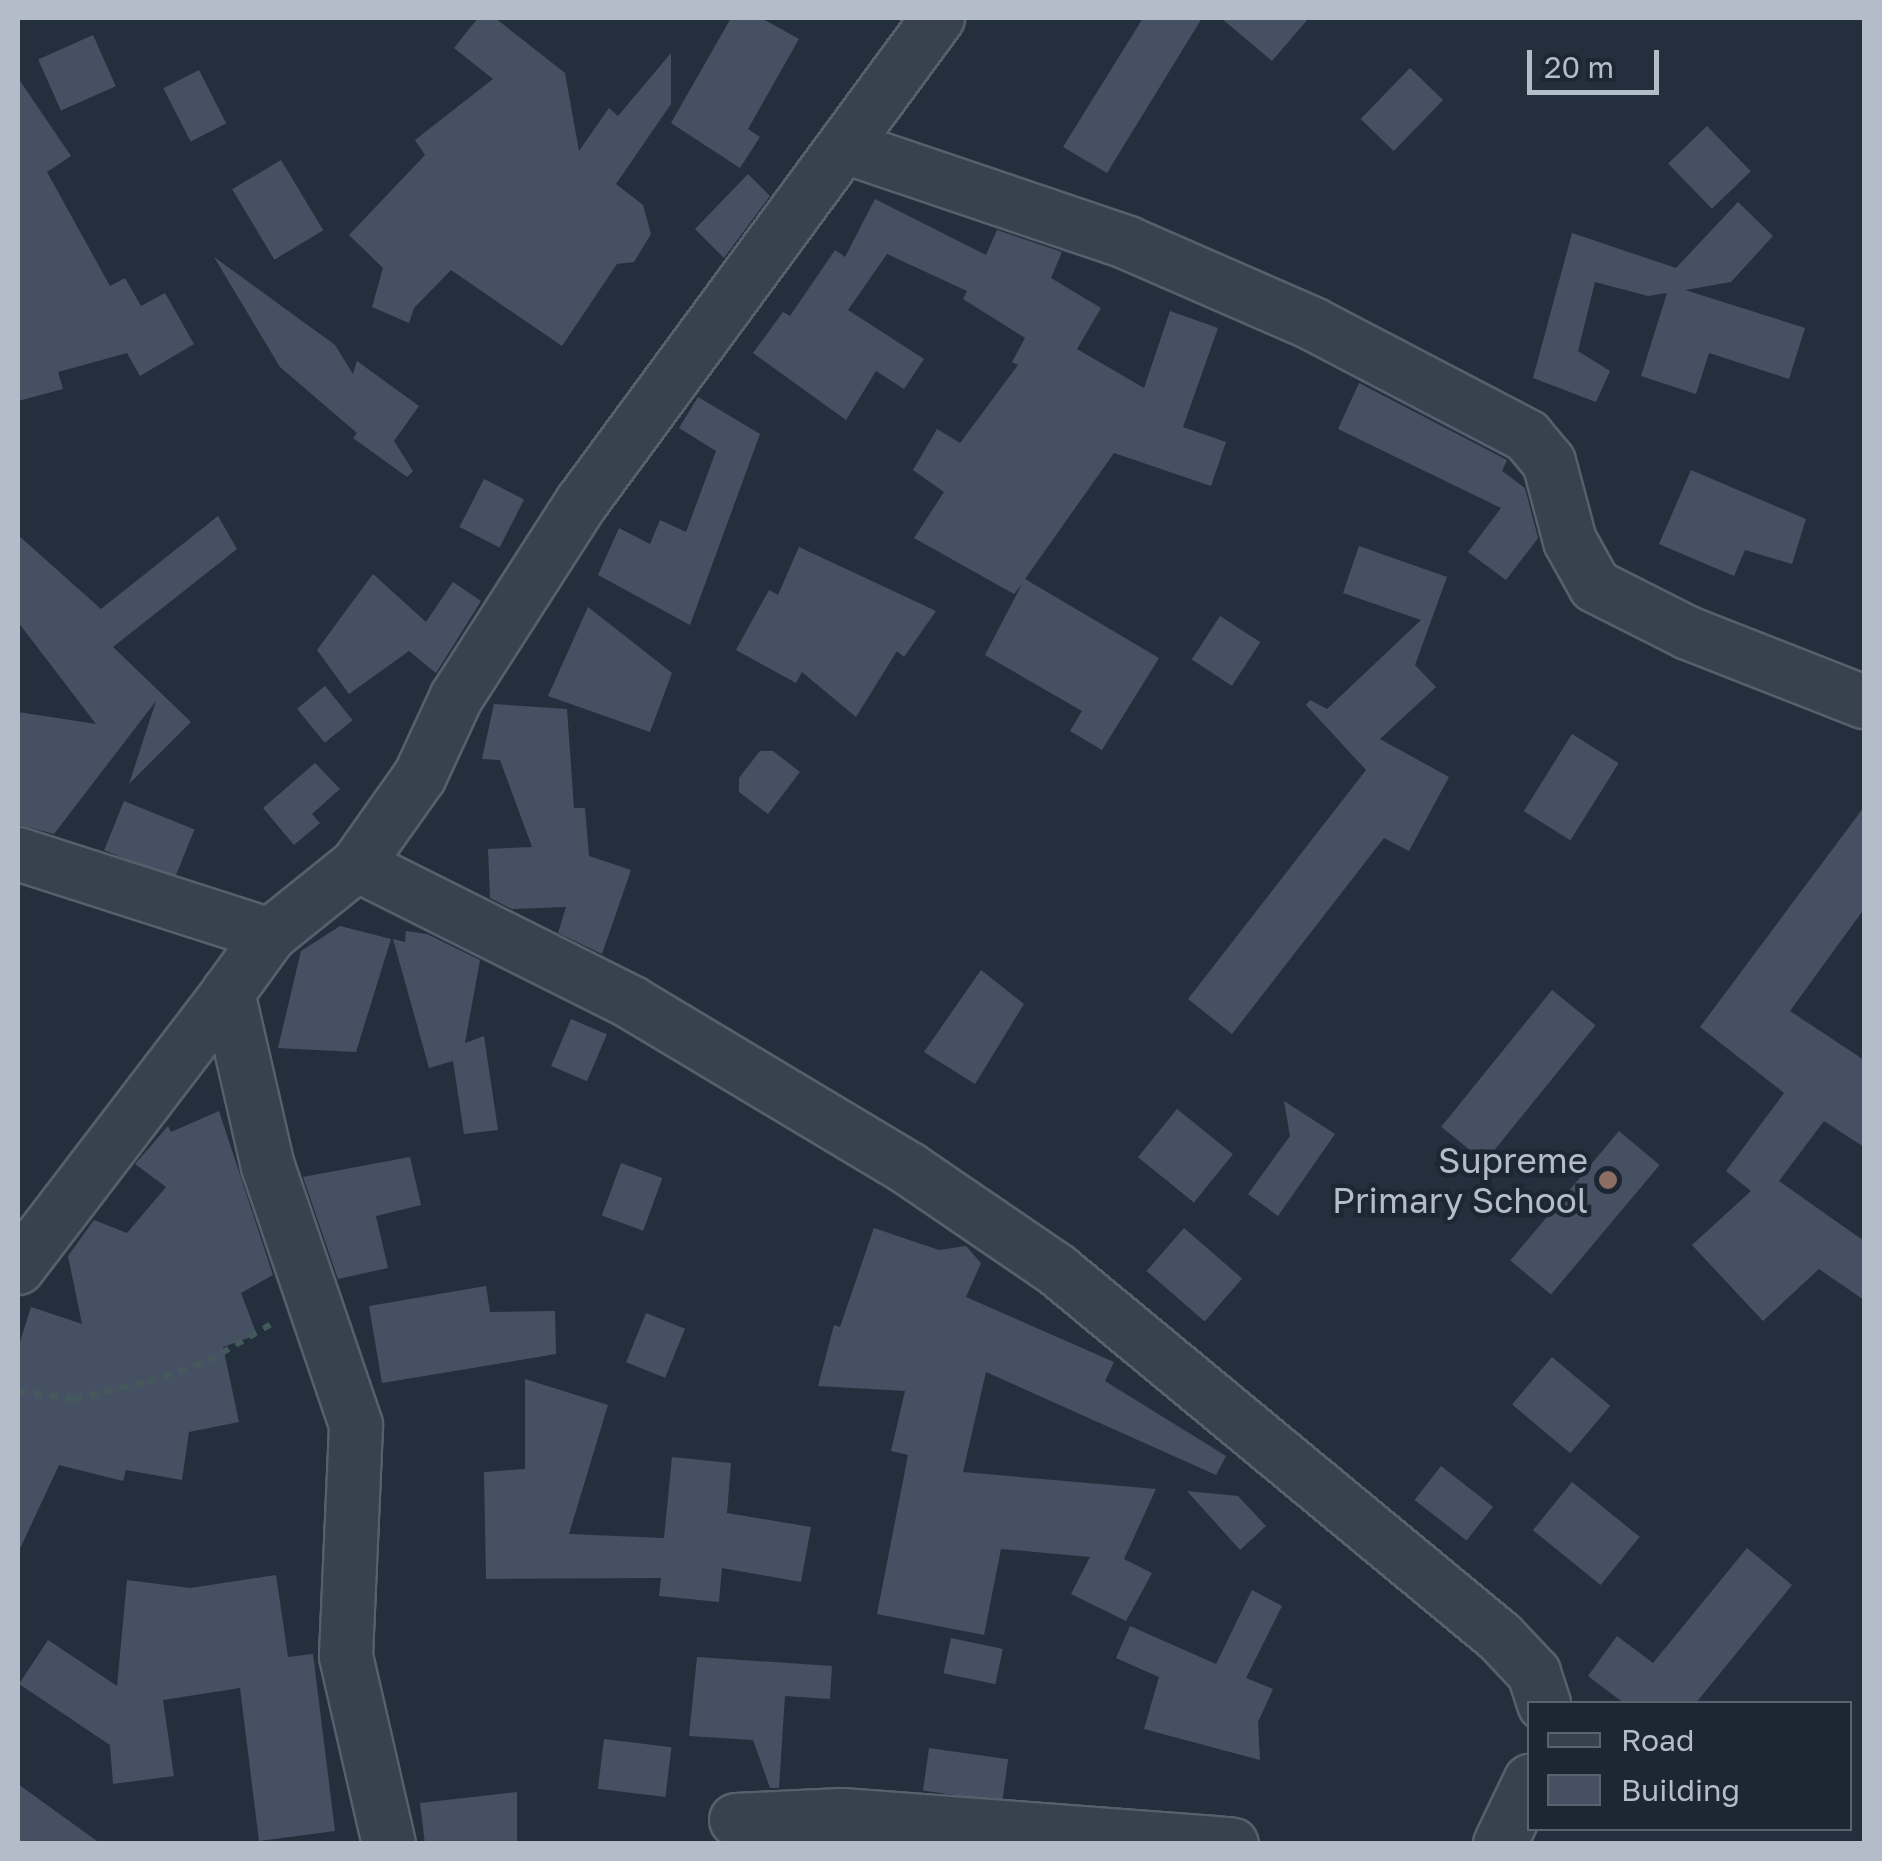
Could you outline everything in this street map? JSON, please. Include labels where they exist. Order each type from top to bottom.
[{"type":"street","points":[[18,1268],[270,935],[357,865],[420,776],[456,698],[582,502],[938,18]]},
{"type":"street","points":[[846,147],[1128,242],[1313,324],[1527,436],[1549,462],[1570,541],[1595,586],[1688,634],[1864,702]]},
{"type":"street","points":[[18,854],[270,935]]},
{"type":"street","points":[[357,865],[632,1003],[908,1169],[1057,1270],[1500,1637],[1534,1673],[1543,1701]]},
{"type":"street","points":[[228,993],[268,1168],[309,1302],[356,1425],[346,1656],[389,1844]]},
{"type":"street","points":[[1500,1844],[1527,1787]]},
{"type":"street","points":[[736,1820],[842,1815],[1232,1844]]},
{"type":"path","points":[[18,1391],[74,1398],[148,1382],[208,1361],[309,1302]]},
{"type":"building","points":[[478,18],[495,18],[565,73],[579,151],[609,108],[618,116],[671,53],[671,104],[616,184],[643,205],[651,234],[634,262],[617,264],[562,346],[451,270],[414,308],[409,323],[372,307],[383,268],[349,235],[425,155],[415,140],[493,79],[454,48]]},
{"type":"building","points":[[731,18],[761,18],[799,39],[748,129],[760,137],[740,168],[671,123]]},
{"type":"building","points":[[1143,18],[1202,18],[1107,173],[1063,147]]},
{"type":"building","points":[[1221,18],[1309,18],[1272,61]]},
{"type":"building","points":[[93,35],[116,86],[61,111],[38,59]]},
{"type":"building","points":[[1410,68],[1443,100],[1394,151],[1361,119]]},
{"type":"building","points":[[199,70],[226,123],[191,142],[163,88]]},
{"type":"building","points":[[18,78],[71,156],[47,172],[110,286],[125,278],[141,306],[165,293],[194,344],[140,376],[127,353],[58,372],[63,389],[18,401]]},
{"type":"building","points":[[1707,126],[1751,171],[1712,209],[1668,164]]},
{"type":"building","points":[[281,160],[323,230],[274,260],[232,189]]},
{"type":"building","points":[[748,174],[770,196],[724,258],[695,229]]},
{"type":"building","points":[[875,199],[986,255],[997,230],[1062,252],[1051,278],[1101,308],[1077,349],[1144,388],[1170,311],[1218,328],[1183,427],[1226,442],[1211,486],[1114,453],[1025,579],[1159,658],[1102,750],[1070,731],[1082,711],[985,655],[1022,584],[1014,594],[914,538],[944,492],[913,470],[937,429],[960,443],[1018,365],[1012,362],[1025,338],[963,299],[967,291],[887,254],[848,310],[924,359],[904,389],[876,371],[846,420],[753,353],[783,312],[790,316],[835,250],[845,257]]},
{"type":"building","points":[[1738,202],[1773,236],[1731,282],[1685,290],[1805,328],[1789,379],[1709,353],[1696,394],[1641,376],[1667,293],[1648,296],[1595,282],[1578,351],[1610,371],[1596,402],[1533,378],[1572,233],[1676,268]]},
{"type":"building","points":[[214,257],[335,345],[353,374],[357,361],[419,406],[394,441],[413,471],[407,477],[353,438],[357,433],[280,367]]},
{"type":"building","points":[[1359,383],[1507,460],[1502,471],[1525,488],[1538,538],[1506,580],[1468,552],[1501,508],[1338,429]]},
{"type":"building","points":[[698,397],[760,434],[690,625],[598,575],[619,528],[650,544],[660,520],[686,532],[716,451],[679,428]]},
{"type":"building","points":[[1691,470],[1806,519],[1792,564],[1745,550],[1734,576],[1659,544]]},
{"type":"building","points":[[484,479],[524,499],[500,548],[459,527]]},
{"type":"building","points":[[218,516],[237,549],[113,647],[191,722],[129,784],[156,701],[54,834],[20,825],[18,712],[96,724],[18,622],[18,535],[101,609]]},
{"type":"building","points":[[1359,546],[1447,577],[1415,665],[1436,687],[1380,739],[1449,777],[1409,851],[1384,838],[1232,1034],[1188,999],[1366,770],[1306,705],[1310,700],[1327,709],[1421,620],[1343,593]]},
{"type":"building","points":[[799,547],[936,611],[904,657],[897,651],[856,717],[802,672],[796,683],[736,650],[769,590],[778,595]]},
{"type":"building","points":[[373,574],[426,622],[453,582],[481,601],[436,673],[409,651],[349,694],[317,650]]},
{"type":"building","points":[[588,607],[672,673],[650,732],[548,696]]},
{"type":"building","points":[[1220,616],[1260,642],[1232,686],[1192,660]]},
{"type":"building","points":[[325,686],[353,720],[325,743],[297,709]]},
{"type":"building","points":[[494,704],[567,709],[574,808],[585,808],[589,856],[631,870],[602,954],[558,933],[566,907],[512,909],[490,898],[488,849],[532,847],[500,760],[482,759]]},
{"type":"building","points":[[1572,734],[1619,763],[1570,840],[1524,811]]},
{"type":"building","points":[[760,751],[773,751],[800,772],[768,814],[739,792],[739,778]]},
{"type":"building","points":[[315,763],[340,789],[312,814],[320,823],[294,845],[263,808]]},
{"type":"building","points":[[124,801],[194,829],[175,879],[104,850]]},
{"type":"building","points":[[1864,807],[1864,909],[1790,1011],[1864,1060],[1864,1147],[1824,1121],[1779,1181],[1864,1241],[1864,1300],[1819,1269],[1763,1321],[1692,1245],[1751,1191],[1726,1171],[1784,1093],[1700,1027]]},
{"type":"building","points":[[340,926],[391,939],[356,1052],[278,1048],[301,951]]},
{"type":"building","points":[[406,931],[427,934],[480,960],[465,1043],[484,1036],[498,1130],[464,1134],[453,1061],[429,1068],[393,939],[405,942]]},
{"type":"building","points":[[981,970],[1024,1004],[975,1084],[924,1052]]},
{"type":"building","points":[[1552,990],[1596,1025],[1485,1162],[1441,1127]]},
{"type":"building","points":[[571,1019],[607,1034],[587,1081],[551,1066]]},
{"type":"building","points":[[1284,1101],[1335,1134],[1278,1216],[1248,1194],[1290,1136]]},
{"type":"building","points":[[1177,1109],[1233,1154],[1194,1202],[1138,1157]]},
{"type":"building","points":[[219,1111],[273,1275],[241,1293],[257,1335],[223,1347],[239,1422],[189,1432],[182,1480],[126,1470],[123,1481],[59,1465],[18,1553],[18,1348],[31,1307],[82,1324],[68,1256],[94,1220],[127,1233],[166,1187],[135,1164],[168,1126],[171,1132]]},
{"type":"building","points":[[1619,1131],[1660,1165],[1551,1295],[1510,1260]]},
{"type":"building","points":[[410,1157],[421,1205],[376,1216],[388,1268],[338,1279],[303,1177]]},
{"type":"building","points":[[621,1163],[662,1178],[643,1231],[602,1216]]},
{"type":"building","points":[[874,1228],[939,1250],[966,1246],[981,1263],[966,1297],[1114,1362],[1105,1381],[1226,1456],[1216,1475],[986,1372],[963,1472],[1156,1489],[1124,1559],[1152,1573],[1126,1621],[1071,1594],[1090,1557],[1001,1549],[984,1635],[877,1614],[908,1455],[891,1451],[905,1391],[818,1386],[834,1325],[840,1327]]},
{"type":"building","points":[[1184,1228],[1242,1279],[1205,1322],[1147,1271]]},
{"type":"building","points":[[486,1286],[490,1312],[555,1311],[556,1354],[382,1383],[369,1306]]},
{"type":"building","points":[[646,1313],[685,1329],[665,1378],[626,1362]]},
{"type":"building","points":[[1552,1357],[1610,1406],[1570,1453],[1512,1404]]},
{"type":"building","points":[[525,1379],[608,1405],[569,1534],[664,1538],[672,1457],[731,1463],[727,1513],[811,1527],[801,1582],[722,1568],[719,1602],[659,1596],[661,1578],[486,1579],[484,1472],[525,1469]]},
{"type":"building","points":[[1441,1466],[1493,1507],[1467,1541],[1415,1500]]},
{"type":"building","points":[[1572,1482],[1640,1537],[1601,1585],[1533,1530]]},
{"type":"building","points":[[1187,1491],[1238,1496],[1266,1526],[1240,1550]]},
{"type":"building","points":[[1747,1548],[1792,1585],[1697,1701],[1621,1701],[1588,1676],[1617,1636],[1653,1663]]},
{"type":"building","points":[[276,1575],[288,1657],[313,1654],[335,1831],[259,1841],[240,1688],[163,1700],[174,1776],[113,1784],[110,1745],[19,1684],[48,1640],[117,1686],[127,1580],[190,1588]]},
{"type":"building","points":[[1252,1590],[1282,1606],[1246,1678],[1273,1689],[1258,1722],[1260,1760],[1144,1729],[1159,1677],[1116,1658],[1130,1626],[1216,1664]]},
{"type":"building","points":[[951,1638],[1003,1649],[995,1684],[944,1673]]},
{"type":"building","points":[[697,1657],[832,1666],[830,1699],[785,1696],[779,1788],[770,1788],[753,1740],[689,1736]]},
{"type":"building","points":[[604,1739],[671,1747],[665,1797],[598,1789]]},
{"type":"building","points":[[929,1748],[1008,1759],[1002,1802],[923,1791]]},
{"type":"building","points":[[18,1784],[101,1844],[18,1844]]},
{"type":"building","points":[[517,1792],[517,1844],[425,1844],[420,1803]]},
{"type":"place","name":"Supreme Primary School","points":[[1608,1180]]}]
